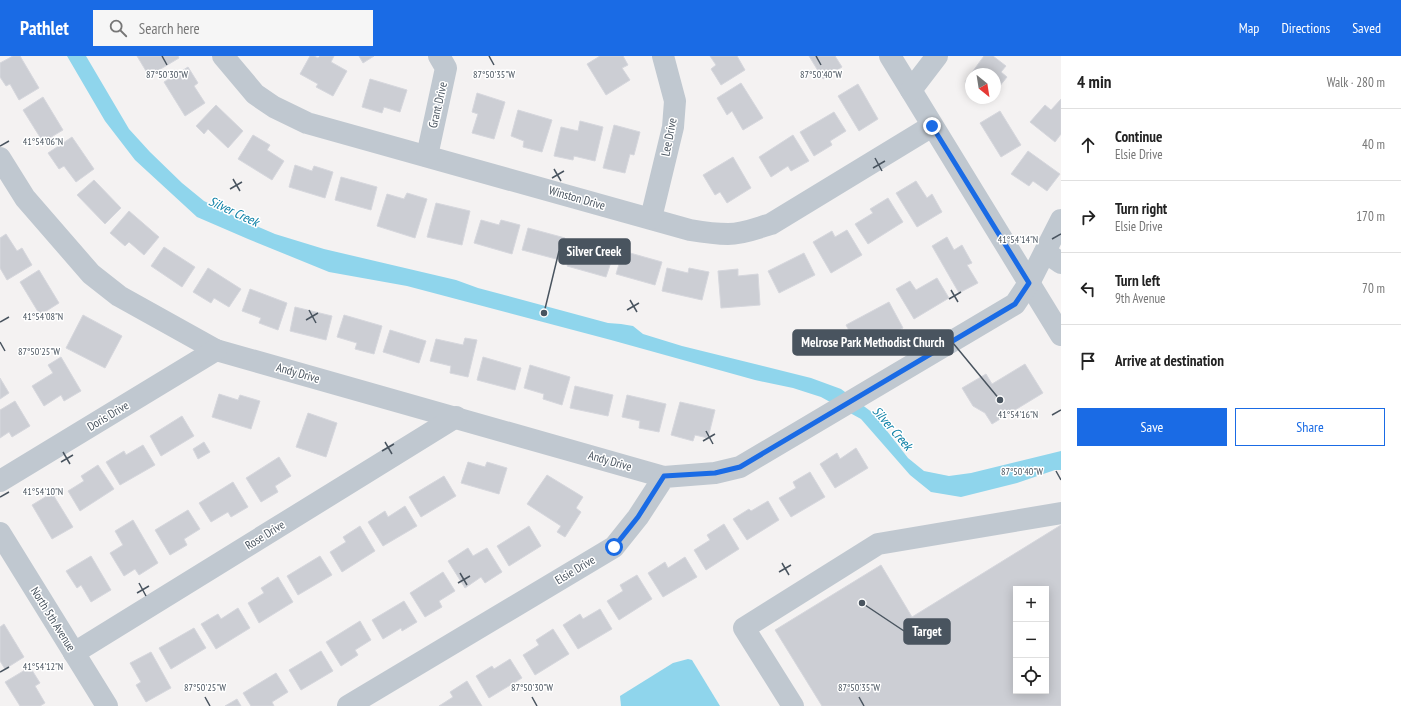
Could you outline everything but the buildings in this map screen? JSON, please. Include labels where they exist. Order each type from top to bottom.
[{"type":"street","name":"Winston Drive","points":[[223,56],[255,94],[274,107],[308,122],[690,230],[729,234],[748,231],[772,224],[932,126]]},
{"type":"street","name":"Grant Drive","points":[[427,156],[446,68],[439,56]]},
{"type":"street","name":"Lee Drive","points":[[651,218],[673,127],[675,101],[663,56]]},
{"type":"street","points":[[890,56],[1061,335]]},
{"type":"street","points":[[911,90],[937,56]]},
{"type":"street","name":"Andy Drive","points":[[0,158],[25,198],[92,274],[119,296],[216,350],[664,476]]},
{"type":"street","points":[[664,476],[715,473],[740,467],[1015,304],[1029,283],[1053,257],[1061,220]]},
{"type":"street","name":"Doris Drive","points":[[0,481],[216,350]]},
{"type":"street","name":"Rose Drive","points":[[74,653],[456,417]]},
{"type":"street","name":"Elsie Drive","points":[[348,706],[614,547],[638,517],[664,476]]},
{"type":"street","points":[[793,706],[744,628],[878,544],[1061,513]]},
{"type":"street","name":"North 5th Avenue","points":[[0,533],[106,706]]},
{"type":"water","points":[[67,56],[86,56],[129,129],[182,183],[204,201],[275,234],[324,249],[456,280],[478,288],[608,323],[633,326],[643,334],[682,346],[811,378],[841,389],[873,413],[908,458],[924,471],[949,476],[971,473],[1061,451],[1061,470],[1055,470],[1017,483],[961,497],[931,492],[910,475],[861,419],[821,397],[793,388],[755,380],[407,286],[329,272],[248,239],[197,217],[135,160],[105,121]]},
{"type":"water","points":[[688,659],[692,660],[720,706],[621,706],[620,696],[673,663]]},
{"type":"place","name":"Silver Creek","points":[[544,313]]},
{"type":"place","name":"Melrose Park Methodist Church","points":[[1000,400]]},
{"type":"place","name":"Target","points":[[862,603]]},
{"type":"route","points":[[614,547],[638,517],[664,476],[715,473],[740,467],[1015,304],[1029,283],[932,126]]}]
